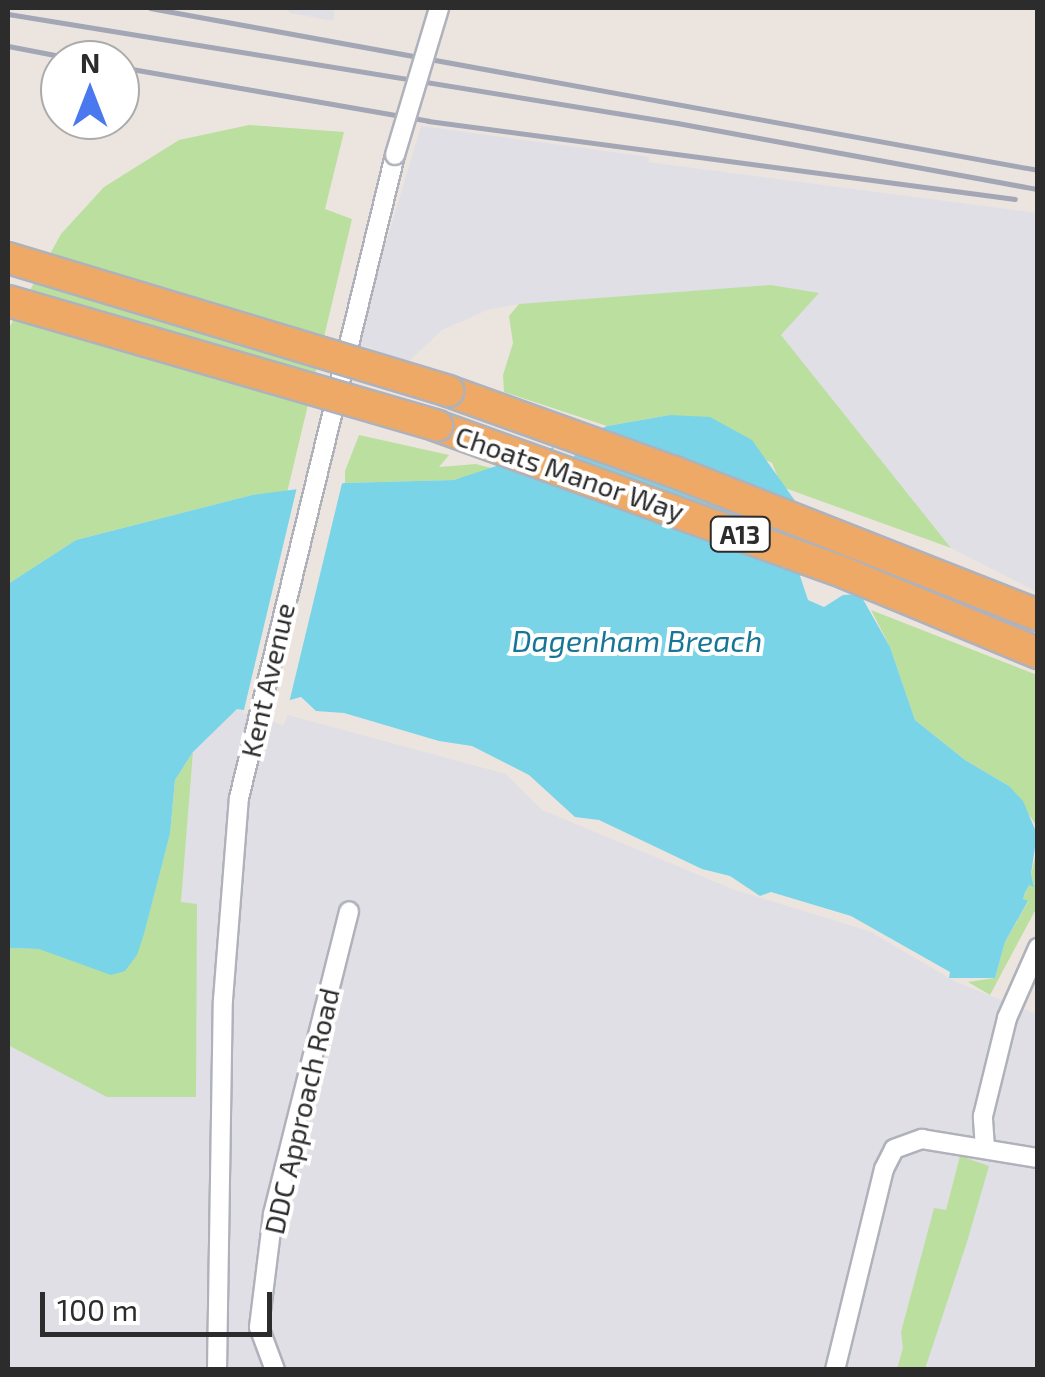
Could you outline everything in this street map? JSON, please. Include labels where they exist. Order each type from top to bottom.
[{"type":"highway","name":"Choats Manor Way","points":[[8,258],[448,392],[672,471],[1038,615]]},
{"type":"highway","name":"Choats Manor Way","points":[[8,301],[437,426],[847,574],[1038,654]]},
{"type":"street","name":"Kent Avenue","points":[[217,1370],[223,1000],[231,854],[258,718],[318,465],[395,155],[438,8]]},
{"type":"street","name":"DDC Approach Road","points":[[275,1370],[259,1327],[273,1214],[349,911]]},
{"type":"street","points":[[985,1148],[983,1116],[1007,1018],[1038,948]]},
{"type":"street","points":[[835,1370],[890,1156],[904,1144],[922,1139],[1038,1158]]},
{"type":"shaded area","points":[[285,8],[335,8],[333,21],[291,13]]},
{"type":"shaded area","points":[[421,126],[649,157],[648,162],[1037,213],[1037,592],[951,548],[781,335],[818,293],[519,304],[487,310],[442,330],[408,362],[356,343]]},
{"type":"shaded area","points":[[237,709],[283,725],[288,715],[506,774],[542,810],[735,890],[869,931],[956,982],[1037,1014],[1037,1369],[8,1369],[8,1018],[150,1032],[181,903],[193,752]]},
{"type":"green space","points":[[249,125],[344,132],[325,209],[352,219],[287,493],[252,495],[76,540],[8,584],[8,330],[61,234],[104,187],[179,140]]},
{"type":"green space","points":[[771,285],[819,293],[781,335],[951,548],[782,487],[772,463],[670,415],[607,426],[504,392],[503,375],[513,343],[509,316],[519,304]]},
{"type":"green space","points":[[359,435],[449,455],[439,467],[476,464],[495,469],[454,480],[345,483],[345,471]]},
{"type":"green space","points":[[871,610],[1037,675],[1037,835],[1036,825],[1009,786],[965,760],[915,720],[890,647]]},
{"type":"green space","points":[[193,752],[181,902],[197,904],[196,1097],[107,1097],[8,1045],[8,948],[39,949],[144,933],[170,834],[175,780]]},
{"type":"green space","points":[[1037,847],[1037,907],[990,995],[968,982],[995,978],[1005,942],[1028,902],[1023,899],[1029,884],[1034,886],[1031,875]]},
{"type":"green space","points":[[960,1156],[989,1166],[967,1242],[925,1369],[897,1369],[903,1348],[901,1332],[934,1208],[946,1210]]},
{"type":"water","name":"Dagenham Breach","points":[[670,415],[710,417],[752,440],[815,529],[814,550],[800,576],[808,600],[824,607],[843,595],[860,594],[890,647],[915,720],[965,760],[1009,786],[1023,801],[1037,834],[1031,874],[1034,887],[1029,885],[1025,893],[1023,899],[1028,901],[1005,942],[995,978],[949,978],[950,972],[851,916],[771,892],[760,896],[730,876],[702,869],[599,820],[575,817],[529,775],[472,746],[439,741],[344,713],[316,711],[301,697],[249,711],[237,709],[193,752],[175,780],[170,834],[144,934],[137,955],[125,971],[111,975],[39,949],[8,948],[8,584],[76,540],[252,495],[345,483],[454,480],[554,447],[544,476],[565,483],[581,437],[607,426]]},
{"type":"pier","points":[[343,479],[289,703],[243,714],[297,487]]},
{"type":"railway","points":[[150,8],[1038,170]]},
{"type":"railway","points":[[8,14],[677,123],[1038,189]]},
{"type":"railway","points":[[8,46],[40,52]]},
{"type":"railway","points":[[140,71],[428,121],[1015,199]]}]
